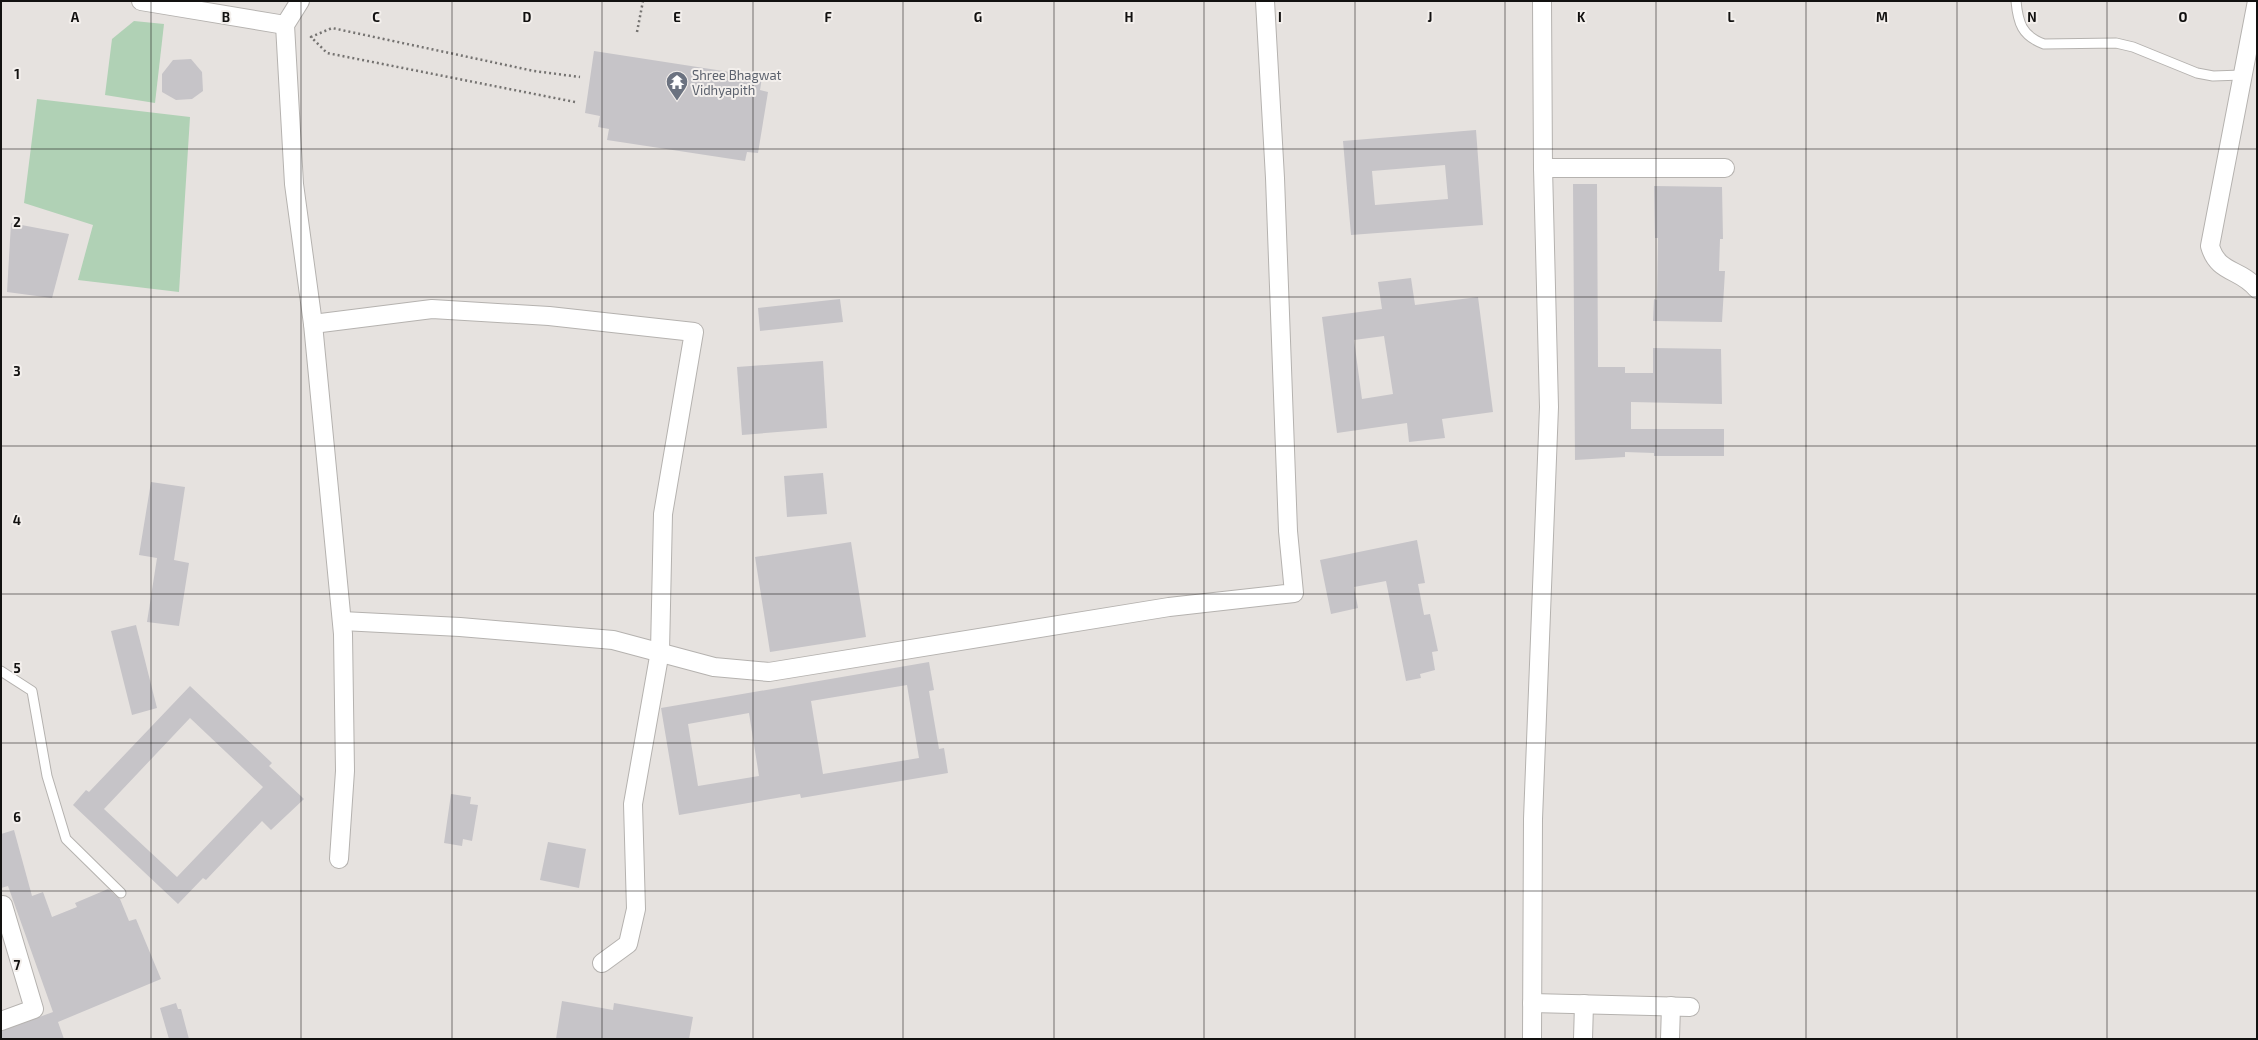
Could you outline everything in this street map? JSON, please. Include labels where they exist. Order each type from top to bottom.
[{"type":"street","points":[[141,1],[285,25]]},
{"type":"street","points":[[300,1],[285,25],[294,184],[313,324],[342,621],[345,771],[339,859]]},
{"type":"street","points":[[342,621],[460,627],[613,640],[660,651],[714,667],[770,672],[1169,607],[1294,593],[1288,531],[1275,178],[1265,1]]},
{"type":"street","points":[[1532,1039],[1533,819],[1549,407],[1543,168],[1542,1]]},
{"type":"street","points":[[2257,1],[2210,246],[2213,254],[2220,264],[2248,278],[2257,289]]},
{"type":"street","points":[[1543,168],[1725,168]]},
{"type":"street","points":[[313,324],[432,309],[549,316],[694,332],[663,514],[660,651],[633,804],[636,909],[628,944],[602,963]]},
{"type":"street","points":[[1,906],[3,905],[34,1009],[1,1021]]},
{"type":"street","points":[[1532,1003],[1690,1007]]},
{"type":"street","points":[[1583,1039],[1584,1004]]},
{"type":"street","points":[[1670,1039],[1671,1006]]},
{"type":"lane","points":[[2016,1],[2018,20],[2026,34],[2035,41],[2044,44],[2116,43],[2133,47],[2197,73],[2213,76],[2242,75]]},
{"type":"lane","points":[[1,671],[32,691],[47,776],[66,839],[121,893]]},
{"type":"path","points":[[637,32],[643,1]]},
{"type":"path","points":[[575,102],[327,53],[311,37],[332,28],[534,71],[580,77]]},
{"type":"green space","points":[[134,21],[164,24],[155,103],[105,95],[112,39]]},
{"type":"green space","points":[[37,99],[190,117],[179,292],[78,280],[93,225],[24,203]]},
{"type":"building","name":"Shree Bhagwat Vidhyapith","points":[[594,51],[762,77],[760,90],[768,92],[758,153],[747,152],[745,161],[607,140],[609,129],[598,127],[600,116],[585,113]]},
{"type":"building","points":[[191,59],[202,72],[203,91],[192,99],[176,100],[162,92],[162,74],[173,60]]},
{"type":"building","points":[[1476,130],[1483,225],[1351,235],[1343,141]],"holes":[[[1445,165],[1448,199],[1375,205],[1372,171]]]},
{"type":"building","points":[[1573,184],[1597,184],[1598,367],[1625,367],[1625,373],[1653,373],[1653,348],[1721,349],[1722,404],[1631,402],[1631,429],[1724,429],[1724,456],[1654,456],[1654,453],[1625,452],[1625,457],[1575,460]]},
{"type":"building","points":[[1654,186],[1722,187],[1723,239],[1720,239],[1719,271],[1725,271],[1722,322],[1653,321],[1654,299],[1657,300],[1658,238],[1655,238]]},
{"type":"building","points":[[11,223],[69,234],[52,298],[7,292]]},
{"type":"building","points":[[1411,278],[1415,305],[1478,297],[1493,412],[1442,419],[1445,438],[1409,442],[1407,423],[1337,433],[1322,317],[1382,309],[1378,282]],"holes":[[[1384,336],[1393,394],[1362,399],[1354,340]]]},
{"type":"building","points":[[840,299],[843,322],[760,331],[758,308]]},
{"type":"building","points":[[823,361],[827,428],[742,435],[737,367]]},
{"type":"building","points":[[823,473],[827,514],[787,517],[784,476]]},
{"type":"building","points":[[151,482],[185,487],[174,560],[189,563],[179,626],[147,622],[157,558],[139,555]]},
{"type":"building","points":[[1417,540],[1425,583],[1418,584],[1424,615],[1430,614],[1438,651],[1432,652],[1435,670],[1420,674],[1421,678],[1406,681],[1386,581],[1354,587],[1358,608],[1331,614],[1320,560]]},
{"type":"building","points":[[851,542],[866,637],[770,652],[755,557]]},
{"type":"building","points":[[136,625],[157,708],[132,715],[111,631]]},
{"type":"building","points":[[929,662],[934,690],[929,691],[939,749],[944,748],[948,773],[801,798],[800,794],[679,815],[661,708]],"holes":[[[907,685],[919,758],[823,774],[811,701]],[[749,713],[759,776],[698,786],[688,724]]]},
{"type":"building","points":[[190,686],[272,763],[269,766],[304,799],[271,830],[262,821],[206,880],[203,878],[178,904],[73,805],[86,790],[89,792]],"holes":[[[190,718],[263,787],[177,877],[104,809]]]},
{"type":"building","points":[[451,794],[471,797],[470,804],[478,805],[472,841],[463,839],[462,846],[444,843]]},
{"type":"building","points":[[14,830],[32,896],[43,892],[52,917],[77,907],[75,903],[108,889],[120,899],[129,921],[136,919],[161,979],[58,1022],[64,1039],[1,1039],[1,1031],[53,1012],[8,886],[1,888],[1,834]]},
{"type":"building","points":[[548,842],[586,849],[579,888],[540,880]]},
{"type":"building","points":[[562,1001],[613,1010],[614,1003],[693,1017],[689,1039],[556,1039]]},
{"type":"building","points":[[176,1003],[178,1009],[181,1009],[189,1039],[169,1039],[160,1008]]},
{"type":"place","name":"Shree Bhagwat Vidhyapith","points":[[677,102]]}]
